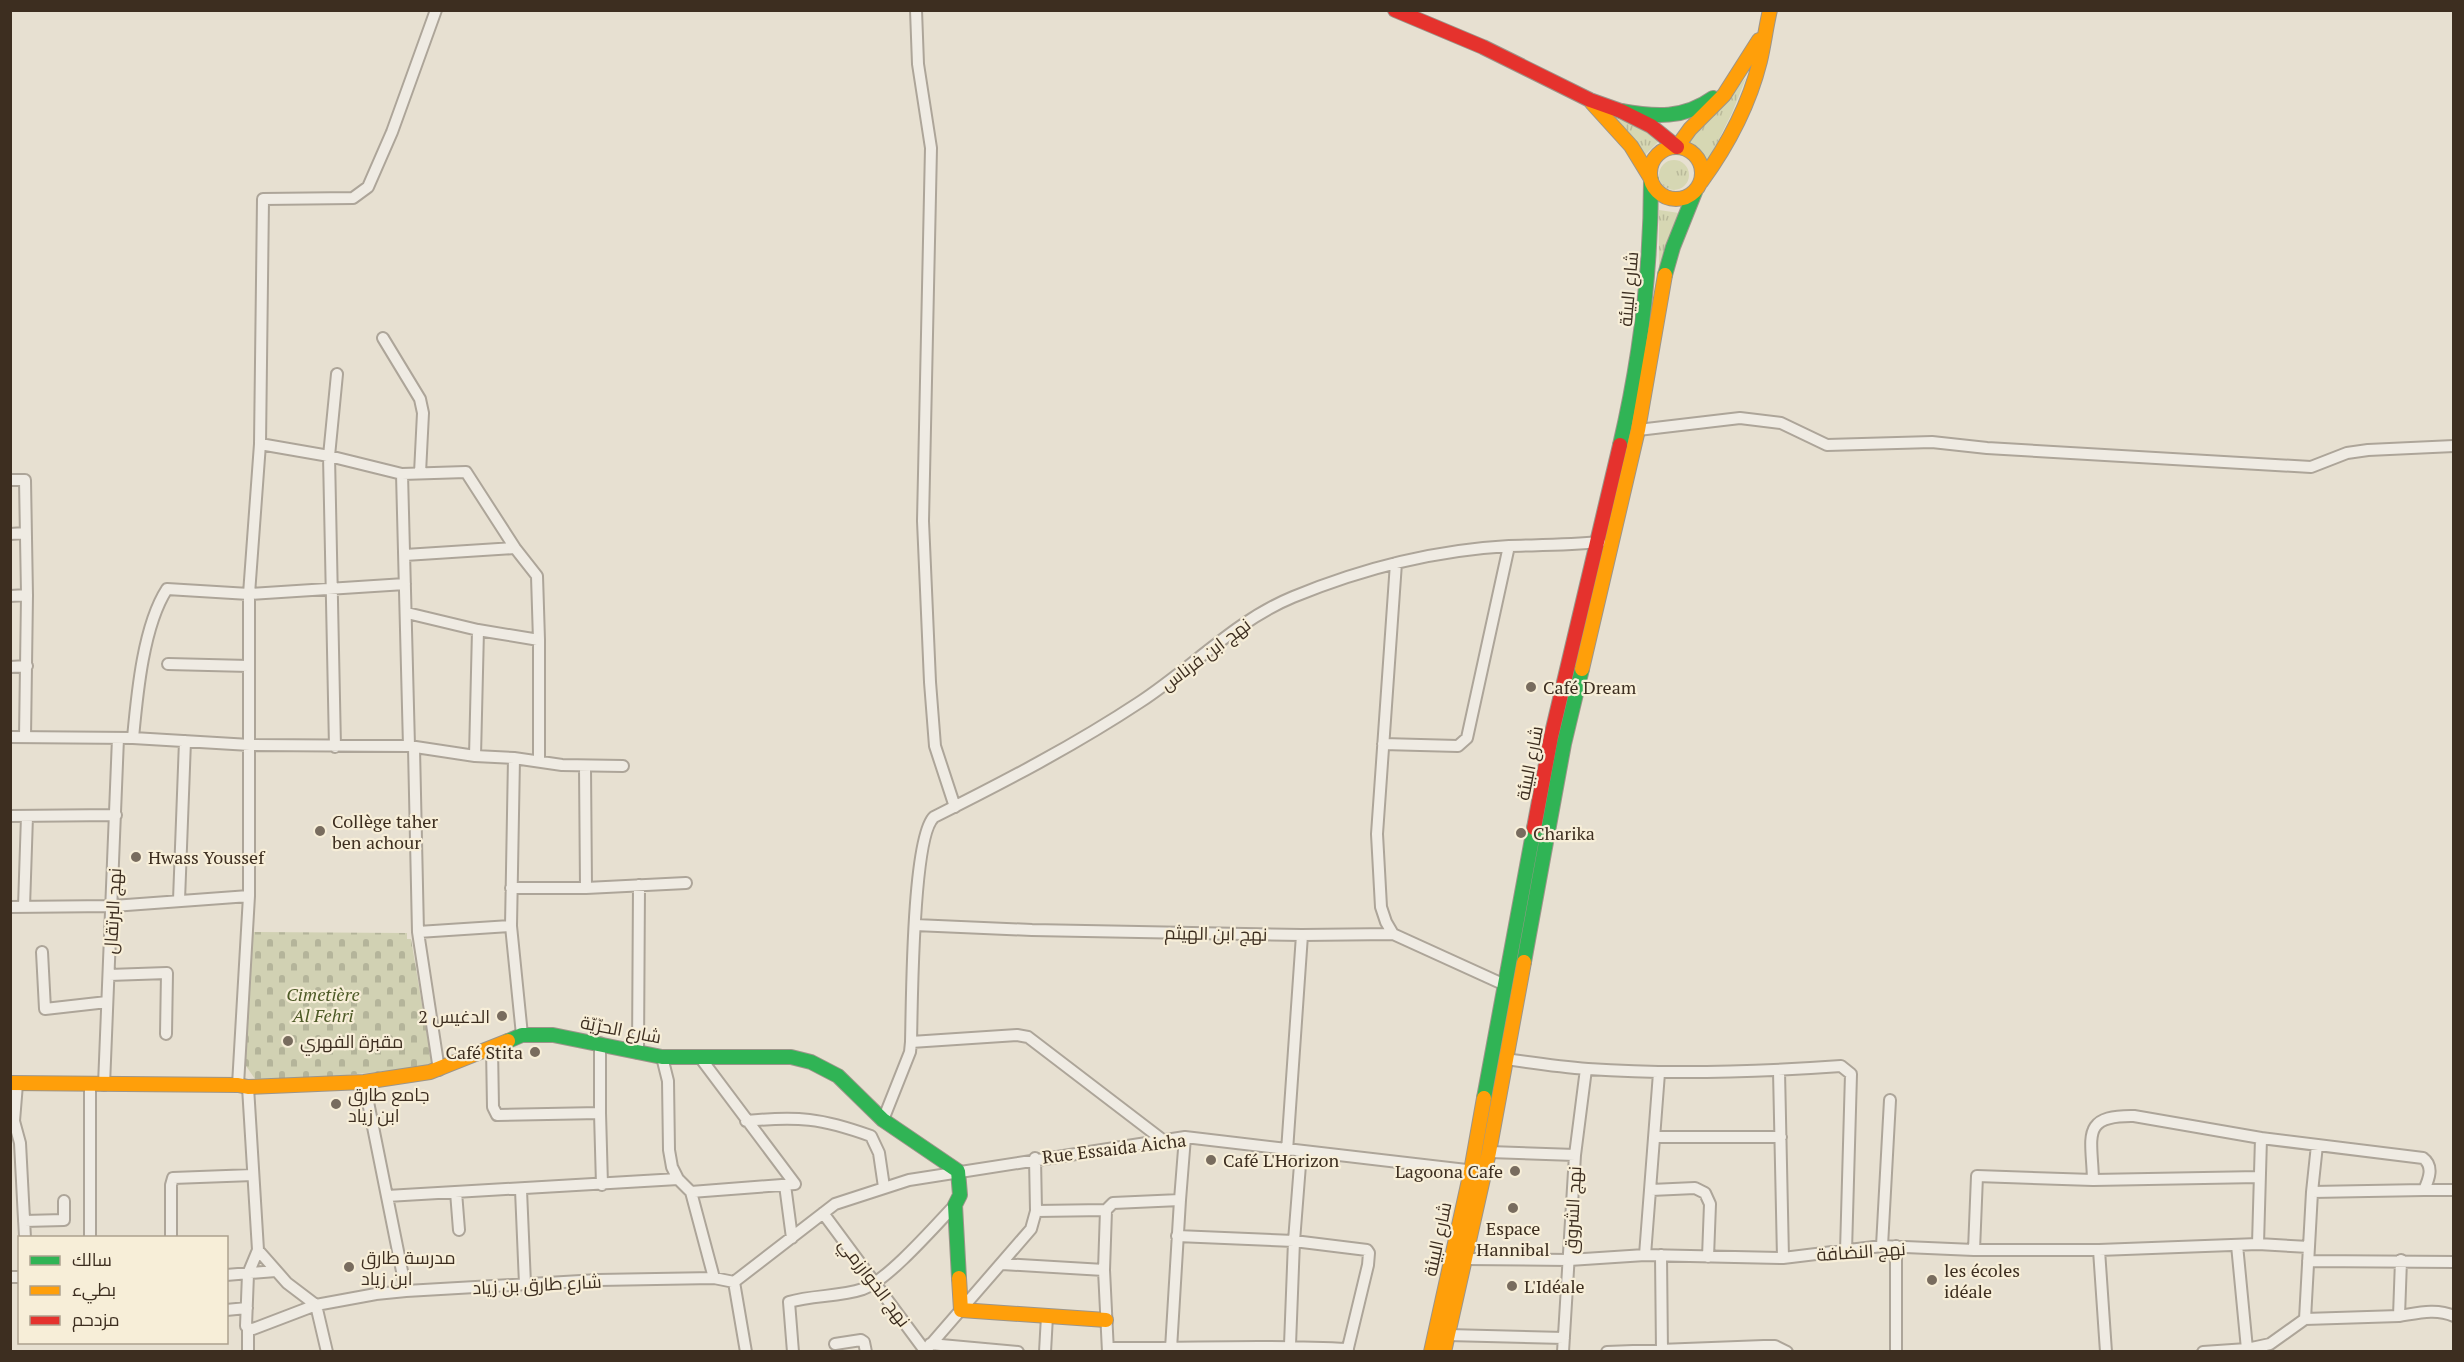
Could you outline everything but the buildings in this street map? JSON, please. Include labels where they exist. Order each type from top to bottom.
[{"type":"main road","points":[[1395,10],[1483,47],[1590,100],[1621,111],[1651,126],[1677,147],[1690,151],[1695,156],[1702,168],[1698,187],[1678,199],[1670,199],[1661,195],[1631,146],[1590,100]]},
{"type":"main road","points":[[1651,179],[1650,169],[1658,154],[1677,147],[1682,138],[1728,91],[1740,75],[1765,29],[1770,10]]},
{"type":"main road","name":"شارع البيئة","points":[[1431,1352],[1478,1171],[1489,1152],[1564,744],[1638,430],[1661,289],[1673,247],[1698,187],[1720,155],[1744,109],[1760,61],[1765,29]]},
{"type":"main road","points":[[1621,111],[1656,117],[1692,112],[1711,100],[1748,60]]},
{"type":"main road","name":"شارع البيئة","points":[[1444,1352],[1465,1258],[1505,985],[1551,737],[1596,543],[1624,437],[1641,351],[1649,266],[1651,179]]},
{"type":"main road","name":"شارع الحرّيّة","points":[[14,1083],[243,1086],[364,1082],[439,1070],[522,1035],[553,1035],[662,1056],[792,1057],[811,1062],[838,1076],[883,1120],[958,1171]]},
{"type":"main road","points":[[958,1171],[960,1195],[955,1204],[961,1310],[1106,1320]]},
{"type":"street","points":[[248,1352],[248,1328],[246,1326],[248,1274],[258,1250],[253,1175],[243,1086],[249,896],[249,594],[260,444],[263,199],[353,198],[369,186],[392,132],[436,10]]},
{"type":"street","points":[[916,10],[918,64],[931,148],[923,521],[930,682],[934,746],[955,807]]},
{"type":"street","points":[[383,338],[420,399],[423,413],[420,473]]},
{"type":"street","points":[[335,747],[329,456],[337,374]]},
{"type":"street","points":[[1638,430],[1740,418],[1781,423],[1827,445],[1932,442],[1987,448],[2312,467],[2347,453],[2454,446]]},
{"type":"street","points":[[260,444],[329,456],[402,474],[466,472],[515,548],[537,576],[539,760]]},
{"type":"street","points":[[402,474],[418,932],[439,1070]]},
{"type":"street","points":[[10,480],[25,480],[27,595],[25,737]]},
{"type":"street","points":[[10,534],[25,533]]},
{"type":"street","name":"نهج ابن فرناس","points":[[915,925],[923,845],[930,821],[1083,737],[1141,702],[1180,674],[1234,629],[1259,614],[1308,591],[1396,563],[1470,550],[1509,546],[1612,541]]},
{"type":"street","points":[[1383,744],[1458,746],[1467,738],[1509,546]]},
{"type":"street","points":[[405,555],[515,548]]},
{"type":"street","points":[[1394,934],[1386,922],[1381,907],[1377,834],[1396,563]]},
{"type":"street","points":[[133,738],[140,673],[152,628],[167,589],[249,594],[405,584]]},
{"type":"street","points":[[10,596],[27,595]]},
{"type":"street","points":[[407,613],[478,630],[538,640]]},
{"type":"street","points":[[475,756],[478,630]]},
{"type":"street","points":[[168,664],[249,666]]},
{"type":"street","points":[[10,667],[27,666]]},
{"type":"street","points":[[10,737],[133,738],[250,745],[412,747],[475,756],[539,760],[585,766],[623,766]]},
{"type":"street","name":"نهج البرتقال","points":[[104,1084],[118,738]]},
{"type":"street","points":[[179,900],[185,741]]},
{"type":"street","points":[[514,758],[511,926],[522,1035]]},
{"type":"street","points":[[585,766],[586,888]]},
{"type":"street","points":[[10,816],[116,815]]},
{"type":"street","points":[[24,907],[27,816]]},
{"type":"street","points":[[511,888],[586,888],[687,883]]},
{"type":"street","points":[[638,1053],[639,885]]},
{"type":"street","points":[[10,907],[113,906],[249,896]]},
{"type":"street","points":[[883,1120],[910,1052],[915,925]]},
{"type":"street","name":"نهج ابن الهيثم","points":[[915,925],[1032,930],[1302,935],[1394,934],[1505,985]]},
{"type":"street","points":[[418,932],[511,926]]},
{"type":"street","points":[[1287,1151],[1302,935]]},
{"type":"street","points":[[42,952],[45,1009],[107,1002]]},
{"type":"street","points":[[109,975],[167,972],[166,1034]]},
{"type":"street","points":[[911,1042],[1017,1035],[1028,1037],[1164,1141]]},
{"type":"street","points":[[600,1043],[602,1185]]},
{"type":"street","points":[[492,1048],[493,1107],[497,1115],[600,1113]]},
{"type":"street","points":[[662,1056],[668,1081],[669,1150],[672,1167],[678,1179],[691,1192],[714,1278]]},
{"type":"street","points":[[699,1056],[790,1184],[792,1238]]},
{"type":"street","points":[[1506,1059],[1586,1069],[1659,1073],[1779,1071],[1841,1066],[1846,1068],[1851,1074],[1846,1251]]},
{"type":"street","name":"نهج الشروق","points":[[1563,1352],[1575,1155],[1586,1069]]},
{"type":"street","points":[[1779,1071],[1783,1258]]},
{"type":"street","points":[[1645,1255],[1659,1073]]},
{"type":"street","points":[[364,1082],[406,1291]]},
{"type":"street","points":[[14,1083],[12,1121],[20,1143],[25,1236]]},
{"type":"street","points":[[90,1084],[90,1236]]},
{"type":"street","points":[[1882,1246],[1890,1100]]},
{"type":"street","points":[[2093,1180],[2092,1131],[2101,1120],[2113,1116],[2134,1116],[2261,1137],[2423,1158],[2427,1161],[2430,1173],[2424,1190]]},
{"type":"street","points":[[746,1121],[784,1117],[808,1118],[871,1136],[879,1153],[884,1186]]},
{"type":"street","points":[[1171,1349],[1185,1137]]},
{"type":"street","name":"Rue Essaida Aicha","points":[[734,1282],[835,1204],[884,1186],[1035,1158],[1185,1137],[1287,1151],[1478,1171]]},
{"type":"street","points":[[1655,1137],[1781,1137]]},
{"type":"street","points":[[2258,1244],[2261,1137]]},
{"type":"street","points":[[2305,1319],[2312,1191],[2317,1145]]},
{"type":"street","points":[[1290,1345],[1294,1242],[1301,1152]]},
{"type":"street","points":[[1489,1152],[1575,1155]]},
{"type":"street","points":[[927,1349],[1026,1238],[1036,1211],[1035,1158]]},
{"type":"street","points":[[10,1167],[22,1166]]},
{"type":"street","points":[[171,1236],[173,1178],[253,1175]]},
{"type":"street","points":[[1974,1250],[1977,1176],[2093,1180],[2259,1177]]},
{"type":"street","points":[[387,1196],[521,1190],[678,1179]]},
{"type":"street","points":[[691,1192],[790,1184]]},
{"type":"street","points":[[1651,1190],[1695,1188],[1706,1193],[1710,1204],[1708,1257]]},
{"type":"street","points":[[521,1190],[525,1284]]},
{"type":"street","points":[[2312,1191],[2454,1190]]},
{"type":"street","points":[[456,1192],[459,1230]]},
{"type":"street","points":[[1177,1236],[1294,1242],[1367,1250],[1369,1253],[1347,1350],[1290,1345],[1264,1349],[1108,1350],[1104,1270],[1106,1210],[1113,1203],[1180,1200]]},
{"type":"street","points":[[24,1221],[64,1220],[64,1201]]},
{"type":"street","points":[[793,1352],[789,1302],[862,1289],[876,1282],[921,1241],[955,1204]]},
{"type":"street","points":[[1036,1211],[1106,1210]]},
{"type":"street","name":"نهج الخوارزمي","points":[[823,1213],[927,1349]]},
{"type":"street","name":"نهج النضافة","points":[[1465,1258],[1569,1260],[1645,1255],[1783,1258],[1882,1246],[1974,1250],[2099,1250],[2258,1244],[2309,1247]]},
{"type":"street","points":[[2237,1245],[2247,1350]]},
{"type":"street","points":[[1896,1246],[1896,1352]]},
{"type":"street","points":[[258,1250],[287,1283],[316,1305],[327,1352]]},
{"type":"street","points":[[2099,1250],[2106,1352]]},
{"type":"street","points":[[1661,1255],[1662,1350]]},
{"type":"street","points":[[2308,1262],[2401,1260],[2454,1262]]},
{"type":"street","points":[[2399,1316],[2401,1260]]},
{"type":"street","points":[[1002,1264],[1104,1270]]},
{"type":"street","points":[[228,1275],[276,1271]]},
{"type":"street","name":"شارع طارق بن زياد","points":[[248,1328],[253,1329],[316,1305],[406,1291],[525,1284],[714,1278],[734,1282]]},
{"type":"street","points":[[734,1282],[746,1352]]},
{"type":"street","points":[[228,1310],[247,1308]]},
{"type":"street","points":[[2203,1352],[2247,1350],[2270,1344],[2305,1319],[2399,1316],[2431,1311],[2444,1311],[2454,1316]]},
{"type":"street","points":[[1045,1352],[1047,1316]]},
{"type":"street","points":[[1448,1335],[1564,1338]]},
{"type":"street","points":[[835,1344],[861,1340],[864,1342],[866,1352]]},
{"type":"street","points":[[1607,1352],[1764,1346],[1775,1346],[1787,1352]]},
{"type":"street","points":[[927,1349],[1018,1352]]},
{"type":"green space","points":[[1746,78],[1732,113],[1708,161],[1698,148],[1684,139]]},
{"type":"green space","points":[[1606,111],[1660,140],[1643,157]]},
{"type":"green space","points":[[1674,160],[1685,164],[1689,175],[1685,186],[1674,190],[1663,186],[1659,175],[1663,164]]},
{"type":"green space","points":[[1659,210],[1679,213],[1659,268]]},
{"type":"green space","name":"Cimetière Al Fehri","points":[[252,932],[407,933],[407,939],[411,939],[432,1064],[419,1068],[257,1082],[244,1063]]},
{"type":"traffic: fast","points":[[1621,111],[1669,115],[1691,110],[1713,98]]},
{"type":"traffic: fast","points":[[1620,445],[1634,379],[1647,281],[1651,180]]},
{"type":"traffic: fast","points":[[1665,275],[1673,247],[1695,192]]},
{"type":"traffic: fast","points":[[1524,962],[1564,744],[1582,669]]},
{"type":"traffic: fast","points":[[1484,1098],[1534,828]]},
{"type":"traffic: fast","points":[[508,1041],[522,1035],[553,1035],[662,1057],[791,1057],[811,1062],[838,1076],[883,1120],[958,1171],[960,1195],[955,1205],[959,1278]]},
{"type":"traffic: slow","points":[[1701,182],[1729,139],[1744,109],[1760,61],[1770,10]]},
{"type":"traffic: slow","points":[[1677,147],[1690,129],[1724,95],[1759,40]]},
{"type":"traffic: slow","points":[[1592,103],[1631,146],[1650,177]]},
{"type":"traffic: slow","points":[[1676,147],[1686,149],[1694,155],[1700,163],[1702,173],[1700,183],[1694,191],[1686,197],[1676,199],[1666,197],[1658,191],[1652,183],[1650,173],[1652,163],[1658,155],[1666,149],[1676,147]]},
{"type":"traffic: slow","points":[[1582,669],[1638,430],[1665,275]]},
{"type":"traffic: slow","points":[[1444,1352],[1489,1152],[1524,962]]},
{"type":"traffic: slow","points":[[10,1083],[238,1085],[248,1087],[364,1082],[430,1072],[508,1041]]},
{"type":"traffic: slow","points":[[1431,1352],[1471,1171],[1484,1098]]},
{"type":"traffic: slow","points":[[959,1278],[961,1310],[1106,1320]]},
{"type":"traffic: jam","points":[[1395,10],[1483,47],[1590,100],[1621,111],[1651,126],[1677,147]]},
{"type":"traffic: jam","points":[[1534,828],[1551,737],[1620,445]]},
{"type":"place","name":"Café Dream","points":[[1531,687]]},
{"type":"place","name":"Collège taher ben achour","points":[[320,831]]},
{"type":"place","name":"Charika","points":[[1521,833]]},
{"type":"place","name":"Hwass Youssef","points":[[136,857]]},
{"type":"place","name":"الدغيس 2","points":[[502,1016]]},
{"type":"place","name":"مقبرة الفهري","points":[[288,1041]]},
{"type":"place","name":"Café Stita","points":[[535,1052]]},
{"type":"place","name":"جامع طارق ابن زياد","points":[[336,1104]]},
{"type":"place","name":"Café L'Horizon","points":[[1211,1160]]},
{"type":"place","name":"Lagoona Cafe","points":[[1515,1171]]},
{"type":"place","name":"Espace Hannibal","points":[[1513,1208]]},
{"type":"place","name":"مدرسة طارق ابن زياد","points":[[349,1267]]},
{"type":"place","name":"les écoles idéale","points":[[1932,1280]]},
{"type":"place","name":"L'Idéale","points":[[1512,1286]]}]
